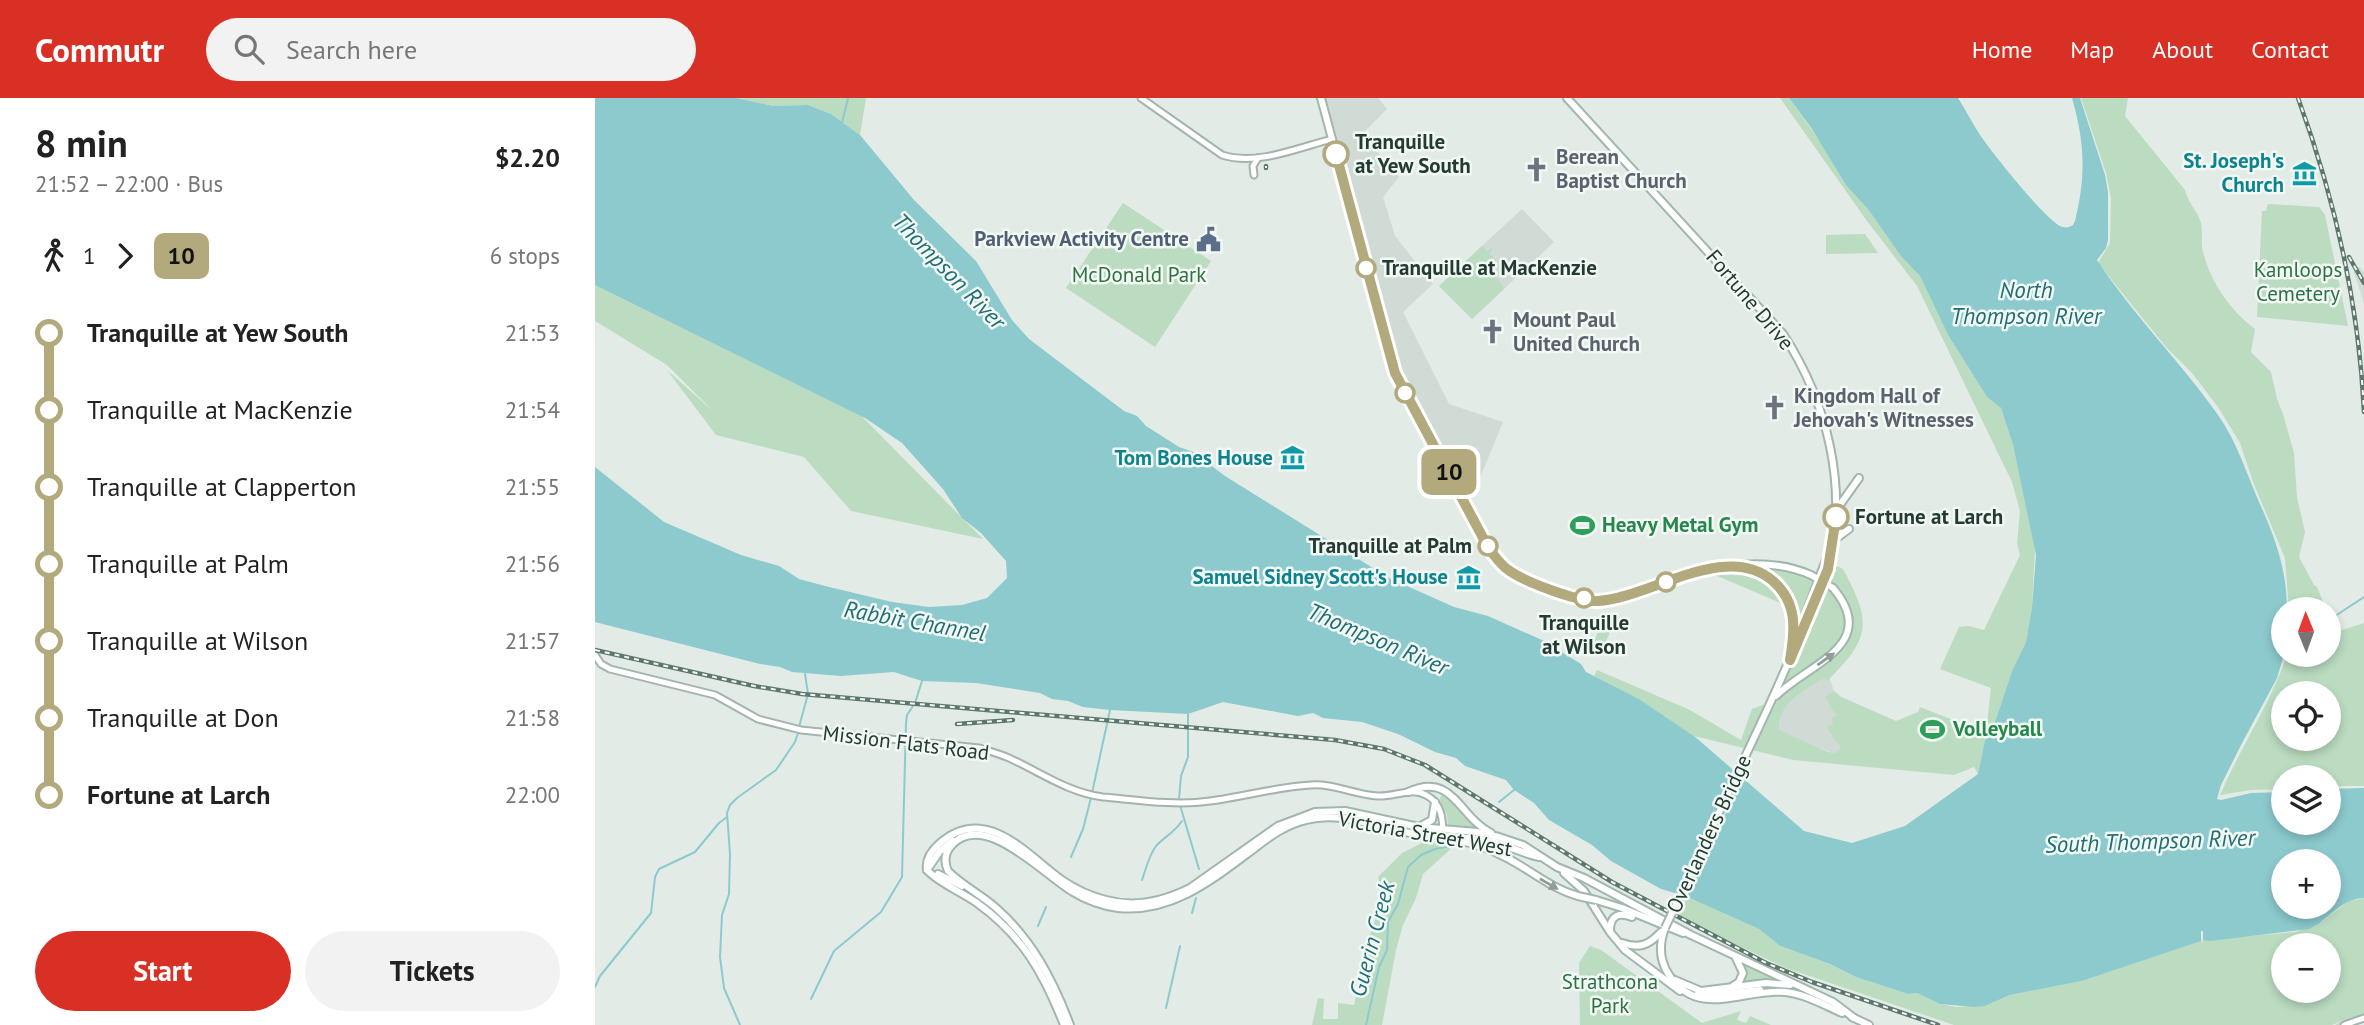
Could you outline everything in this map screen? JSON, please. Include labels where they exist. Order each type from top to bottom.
[{"type":"main road","points":[[1321,98],[1395,373],[1489,549],[1501,563],[1534,584],[1595,601],[1699,572],[1735,566],[1779,566],[1811,575],[1833,588],[1845,604],[1848,627],[1845,640],[1834,654],[1800,675],[1772,700]]},
{"type":"main road","name":"Fortune Drive","points":[[1567,98],[1758,305],[1790,344],[1810,382],[1826,427],[1835,471],[1836,511],[1833,543],[1797,644],[1767,710]]},
{"type":"main road","points":[[1836,511],[1859,478]]},
{"type":"main road","points":[[1833,543],[1849,529]]},
{"type":"main road","points":[[1735,566],[1770,578],[1789,600],[1794,629],[1790,660]]},
{"type":"main road","name":"Overlanders Bridge","points":[[1672,978],[1662,960],[1661,941],[1665,928],[1767,710]]},
{"type":"main road","points":[[1408,792],[1429,786],[1450,793],[1474,822],[1499,837]]},
{"type":"main road","points":[[1419,827],[1432,820],[1434,801],[1440,795],[1450,793]]},
{"type":"main road","name":"Victoria Street West","points":[[927,870],[927,859],[943,841],[962,831],[983,829],[997,832],[1013,841],[1062,880],[1086,894],[1108,901],[1137,904],[1164,899],[1190,888],[1278,825],[1305,814],[1325,810],[1345,811],[1495,842],[1540,857]]},
{"type":"main road","name":"Victoria Street West","points":[[958,839],[976,835],[996,839],[1073,893],[1108,906],[1137,908],[1166,903],[1192,892],[1280,830],[1306,820],[1344,818],[1402,831],[1499,837],[1523,845],[1557,867],[1691,936],[1833,1002],[1851,1016]]},
{"type":"main road","points":[[1443,833],[1491,850],[1553,887],[1596,900],[1691,936]]},
{"type":"main road","points":[[927,870],[944,846],[958,839]]},
{"type":"main road","points":[[958,839],[946,853],[946,867],[1010,921],[1032,947],[1052,983],[1070,1025]]},
{"type":"main road","name":"Victoria Street West","points":[[1557,867],[1584,891],[1619,943],[1674,989],[1712,1000],[1784,992],[1803,997],[1869,1025]]},
{"type":"main road","points":[[927,870],[991,913],[1018,940],[1042,975],[1064,1025]]},
{"type":"main road","points":[[927,870],[971,889]]},
{"type":"main road","points":[[924,879],[936,878]]},
{"type":"main road","points":[[1610,933],[1611,921],[1621,914],[1654,922]]},
{"type":"main road","points":[[1619,943],[1640,947],[1651,942],[1665,928]]},
{"type":"main road","points":[[1731,987],[1739,982],[1743,973],[1734,956]]},
{"type":"main road","points":[[1672,978],[1676,985],[1690,995]]},
{"type":"main road","points":[[1672,978],[1701,991],[1766,983],[1796,985]]},
{"type":"main road","points":[[1672,978],[1685,989],[1701,995],[1772,988],[1794,990],[1851,1016]]},
{"type":"street","points":[[1141,98],[1222,155],[1237,159],[1258,158],[1332,139]]},
{"type":"street","points":[[1254,175],[1253,166],[1258,158]]},
{"type":"street","name":"Mission Flats Road","points":[[595,655],[601,664],[610,669],[715,695],[758,719],[775,725],[979,748],[1007,757],[1072,789],[1099,796],[1176,803],[1208,802],[1313,784],[1374,796],[1420,793],[1434,801]]},
{"type":"street","points":[[1434,801],[1443,817],[1443,833]]},
{"type":"street","points":[[2345,1025],[2364,1020]]},
{"type":"shaded area","points":[[1321,98],[1378,98],[1387,109],[1362,134],[1399,177],[1383,197],[1395,236],[1433,284],[1403,312],[1449,404],[1503,422],[1469,504],[1402,388]]},
{"type":"shaded area","points":[[1522,209],[1554,242],[1472,319],[1439,286]]},
{"type":"shaded area","points":[[2358,266],[2364,272],[2364,304],[2354,272]]},
{"type":"shaded area","points":[[1828,674],[1834,691],[1841,697],[1894,720],[1835,754],[1774,730],[1784,698]]},
{"type":"green space","points":[[736,98],[866,98],[860,135],[831,114],[808,105],[773,106]]},
{"type":"green space","points":[[1780,98],[1789,98],[1901,255],[1920,276],[1948,335],[1987,397],[2001,408],[2013,445],[2035,548],[2032,607],[2026,642],[2012,671],[1995,722],[1985,740],[1978,774],[1974,767],[1954,775],[1793,760],[1694,736],[1639,699],[1594,676],[1597,670],[1690,710],[1741,740],[1752,709],[1773,701],[1801,677],[1835,656],[1846,641],[1849,619],[1827,581],[1832,564],[1843,569],[1852,587],[1859,602],[1863,628],[1853,652],[1828,680],[1822,679],[1787,706],[1779,721],[1779,730],[1828,752],[1835,753],[1840,750],[1840,744],[1827,728],[1833,724],[1832,718],[1836,715],[1825,697],[1834,691],[1841,697],[1896,721],[1918,712],[1920,707],[1986,733],[1991,688],[1940,669],[1959,627],[1969,626],[1984,630],[2020,555],[2017,543],[2020,511],[2012,482],[1917,286],[1867,221]]},
{"type":"green space","points":[[2081,98],[2128,98],[2125,116],[2185,190],[2198,216],[2202,227],[2203,252],[2216,285],[2237,313],[2255,329],[2251,352],[2271,372],[2294,453],[2297,497],[2305,532],[2299,557],[2321,597],[2288,597],[2285,558],[2253,482],[2240,443],[2218,407],[2192,373],[2166,347],[2098,263],[2110,243],[2111,198],[2106,173]]},
{"type":"green space","name":"McDonald Park","points":[[1123,203],[1211,261],[1155,347],[1066,288]]},
{"type":"green space","name":"Kamloops Cemetery","points":[[2268,204],[2319,207],[2325,215],[2348,326],[2257,317],[2262,211],[2266,211]]},
{"type":"green space","points":[[1865,234],[1878,253],[1826,254],[1826,235]]},
{"type":"green space","points":[[1482,246],[1487,251],[1493,247],[1490,254],[1496,261],[1490,266],[1504,289],[1472,319],[1439,286]]},
{"type":"green space","points":[[595,265],[811,365],[983,539],[851,511],[804,457],[716,435],[667,370],[714,412],[667,365],[595,321]]},
{"type":"green space","points":[[1737,567],[1768,581],[1790,607],[1708,572]]},
{"type":"green space","points":[[1749,567],[1777,568],[1816,580],[1795,641],[1793,614],[1786,595],[1772,580]]},
{"type":"green space","points":[[1826,586],[1841,604],[1846,620],[1844,634],[1836,647],[1778,691]]},
{"type":"green space","points":[[1604,617],[1614,622],[1603,649],[1593,645]]},
{"type":"green space","points":[[2364,623],[2364,786],[2341,786],[2341,765],[2271,765],[2271,789],[2220,795],[2271,693],[2271,751],[2341,751],[2341,681],[2276,681],[2282,667],[2341,667],[2341,630]]},
{"type":"green space","points":[[1444,795],[1455,801],[1480,830],[1448,826],[1447,815],[1439,802]]},
{"type":"green space","points":[[1426,841],[1454,846],[1423,874],[1396,950],[1382,1025],[1312,1025],[1318,998],[1324,999],[1323,1019],[1338,1019],[1338,1003],[1354,1005],[1370,935],[1383,896],[1378,877],[1402,853]]},
{"type":"green space","points":[[1687,897],[1759,929],[1780,946],[1830,964],[1856,977],[1908,994],[1917,993],[1940,1004],[1956,1007],[1985,1006],[2010,995],[2082,981],[2200,941],[2200,931],[2202,944],[2203,940],[2271,934],[2271,1003],[2341,1003],[2341,933],[2284,933],[2296,932],[2326,919],[2341,919],[2341,907],[2349,901],[2364,898],[2364,1015],[2350,1018],[2359,1018],[2338,1025],[2335,1025],[2348,1018],[2332,1025],[1954,1025],[1783,967],[1679,917]]},
{"type":"green space","name":"Strathcona Park","points":[[1590,946],[1601,950],[1702,1023],[1741,1011],[1737,1020],[1746,1023],[1750,1016],[1771,1025],[1580,1025],[1579,963]]},
{"type":"green space","points":[[1745,965],[1775,980],[1744,984]]},
{"type":"water","name":"Thompson River","points":[[595,98],[736,98],[773,106],[808,105],[831,114],[860,135],[914,200],[976,261],[1012,320],[1029,339],[1124,411],[1137,416],[1146,426],[1179,447],[1193,452],[1225,476],[1389,578],[1454,607],[1488,616],[1542,640],[1581,664],[1586,672],[1639,699],[1694,736],[1804,831],[1852,843],[1905,826],[1978,774],[1985,740],[1995,722],[2012,671],[2026,642],[2036,555],[2013,445],[2001,408],[1987,397],[1948,335],[1920,276],[1901,256],[1868,209],[1846,185],[1812,129],[1789,98],[1958,98],[1980,135],[2020,186],[2045,214],[2066,227],[2073,225],[2075,221],[2081,189],[2082,145],[2072,98],[2080,98],[2108,192],[2108,240],[2106,248],[2097,260],[2225,425],[2270,528],[2282,567],[2286,597],[2271,597],[2271,667],[2280,667],[2221,785],[2217,799],[2271,792],[2271,835],[2341,835],[2341,789],[2364,788],[2364,898],[2341,906],[2341,849],[2271,849],[2271,919],[2324,919],[2309,929],[2210,941],[2203,940],[2201,931],[2201,941],[2082,981],[2010,995],[1985,1006],[1940,1004],[1917,993],[1908,994],[1856,977],[1830,964],[1780,946],[1759,929],[1685,896],[1661,889],[1611,861],[1592,845],[1549,820],[1534,803],[1514,790],[1506,780],[1465,766],[1456,758],[1362,722],[1323,718],[1313,713],[1298,716],[1223,702],[1188,714],[1110,710],[1083,707],[1040,693],[976,683],[922,681],[894,672],[841,676],[792,672],[595,622],[595,467],[664,522],[741,555],[779,566],[799,579],[892,602],[929,607],[962,605],[987,598],[1007,578],[1006,561],[981,533],[962,518],[943,489],[902,443],[865,418],[595,285]]},
{"type":"pier","points":[[1735,767],[1744,774],[1685,900],[1674,896]]},
{"type":"waterway","points":[[842,123],[848,98]]},
{"type":"waterway","points":[[2341,612],[2364,597]]},
{"type":"waterway","points":[[799,727],[808,694],[805,674]]},
{"type":"waterway","points":[[811,999],[834,951],[881,912],[902,877],[906,723],[922,681]]},
{"type":"waterway","points":[[1092,793],[1110,710]]},
{"type":"waterway","points":[[1179,799],[1181,776],[1188,757],[1188,714]]},
{"type":"waterway","points":[[740,1025],[724,988],[720,957],[722,915],[729,894],[727,813],[737,798],[776,770],[798,733]]},
{"type":"waterway","name":"Guerin Creek","points":[[1499,802],[1514,790]]},
{"type":"waterway","points":[[1071,857],[1083,829],[1091,798]]},
{"type":"waterway","points":[[1180,805],[1199,869]]},
{"type":"waterway","points":[[595,987],[600,976],[651,913],[655,877],[659,869],[695,852],[727,817]]},
{"type":"waterway","points":[[1142,880],[1154,850],[1182,821]]},
{"type":"waterway","name":"Guerin Creek","points":[[1366,1025],[1379,967],[1387,950],[1388,922],[1398,904],[1408,867],[1421,855],[1450,846]]},
{"type":"waterway","points":[[1192,913],[1196,898]]},
{"type":"waterway","points":[[1038,926],[1046,907]]},
{"type":"waterway","points":[[1166,1008],[1180,946]]},
{"type":"railway","points":[[2298,98],[2323,175],[2343,253],[2357,332],[2364,412]]},
{"type":"railway","points":[[2349,257],[2364,283]]},
{"type":"railway","points":[[595,650],[754,686],[802,694],[1335,740],[1384,749],[1425,765],[1612,882],[1766,963],[1812,982],[1938,1025]]},
{"type":"railway","points":[[957,724],[1013,720]]},
{"type":"bus line","name":"10","points":[[1336,154],[1395,373],[1489,549],[1506,568],[1534,584],[1595,601],[1699,572],[1735,566],[1755,571],[1770,578],[1789,600],[1794,629],[1790,660],[1822,588],[1828,569],[1836,517]]},
{"type":"place","name":"Tranquille at Yew South","points":[[1336,154]]},
{"type":"place","name":"Berean Baptist Church","points":[[1536,169]]},
{"type":"place","name":"St. Joseph's Church","points":[[2304,173]]},
{"type":"place","name":"Parkview Activity Centre","points":[[1209,239]]},
{"type":"place","name":"Tranquille at MacKenzie","points":[[1366,268]]},
{"type":"place","name":"Mount Paul United Church","points":[[1493,332]]},
{"type":"place","name":"Kingdom Hall of Jehovah's Witnesses","points":[[1774,408]]},
{"type":"place","name":"Tom Bones House","points":[[1293,458]]},
{"type":"place","name":"Fortune at Larch","points":[[1836,517]]},
{"type":"place","name":"Heavy Metal Gym","points":[[1582,525]]},
{"type":"place","name":"Tranquille at Palm","points":[[1488,546]]},
{"type":"place","name":"Samuel Sidney Scott's House","points":[[1468,577]]},
{"type":"place","name":"Tranquille at Wilson","points":[[1584,598]]},
{"type":"place","name":"Volleyball","points":[[1933,729]]},
{"type":"water label","name":"North Thompson River","points":[[2026,303]]},
{"type":"water label","name":"Rabbit Channel","points":[[915,621]]},
{"type":"water label","name":"South Thompson River","points":[[2150,841]]}]
